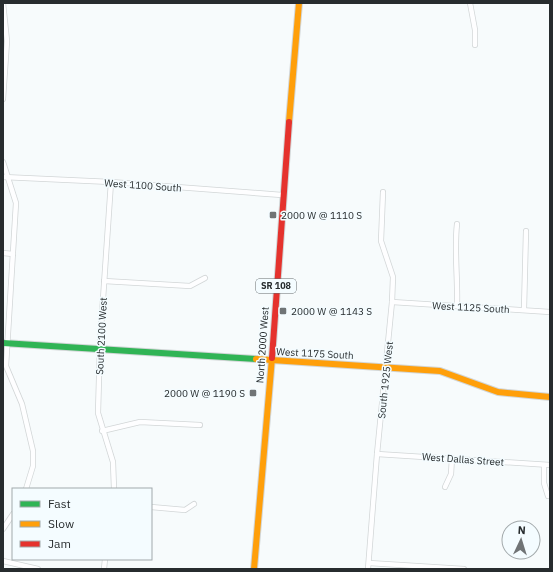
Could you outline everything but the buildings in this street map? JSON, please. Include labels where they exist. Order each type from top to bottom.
[{"type":"main road","name":"North 2000 West","points":[[254,569],[272,360],[282,195],[299,3]]},
{"type":"main road","name":"West 1175 South","points":[[5,343],[387,366],[440,371],[498,392],[550,397]]},
{"type":"street","points":[[3,3],[7,41],[3,99]]},
{"type":"street","points":[[470,3],[475,30],[475,45]]},
{"type":"street","points":[[3,162],[5,177],[16,203],[5,343],[6,366],[22,404],[33,451],[33,466],[26,488]]},
{"type":"street","name":"West 1100 South","points":[[5,177],[111,182],[282,195]]},
{"type":"street","name":"South 2100 West","points":[[111,182],[100,348],[98,413],[102,431],[113,462],[114,488]]},
{"type":"street","name":"South 1925 West","points":[[368,566],[392,302],[393,277],[382,241],[383,192]]},
{"type":"street","points":[[457,224],[455,258],[458,282],[457,306]]},
{"type":"street","points":[[524,309],[526,231]]},
{"type":"street","points":[[3,253],[13,254]]},
{"type":"street","points":[[104,281],[190,286],[205,278]]},
{"type":"street","name":"West 1125 South","points":[[392,302],[524,309],[550,312]]},
{"type":"street","points":[[102,431],[140,422],[200,425]]},
{"type":"street","name":"West Dallas Street","points":[[377,454],[550,465]]},
{"type":"street","points":[[445,487],[451,474],[452,458]]},
{"type":"street","points":[[544,465],[544,483],[548,496]]},
{"type":"street","points":[[152,507],[185,510],[194,504]]},
{"type":"street","points":[[3,529],[12,516]]},
{"type":"street","points":[[3,561],[38,569]]},
{"type":"street","points":[[368,566],[464,569]]},
{"type":"traffic: fast","points":[[3,343],[256,359]]},
{"type":"traffic: slow","points":[[289,122],[299,3]]},
{"type":"traffic: slow","points":[[254,569],[272,358]]},
{"type":"traffic: slow","points":[[256,359],[440,371],[498,392],[550,397]]},
{"type":"traffic: jam","points":[[272,358],[289,122]]},
{"type":"place","name":"2000 W @ 1110 S","points":[[273,215]]},
{"type":"place","name":"2000 W @ 1143 S","points":[[283,311]]},
{"type":"place","name":"2000 W @ 1190 S","points":[[253,393]]}]
